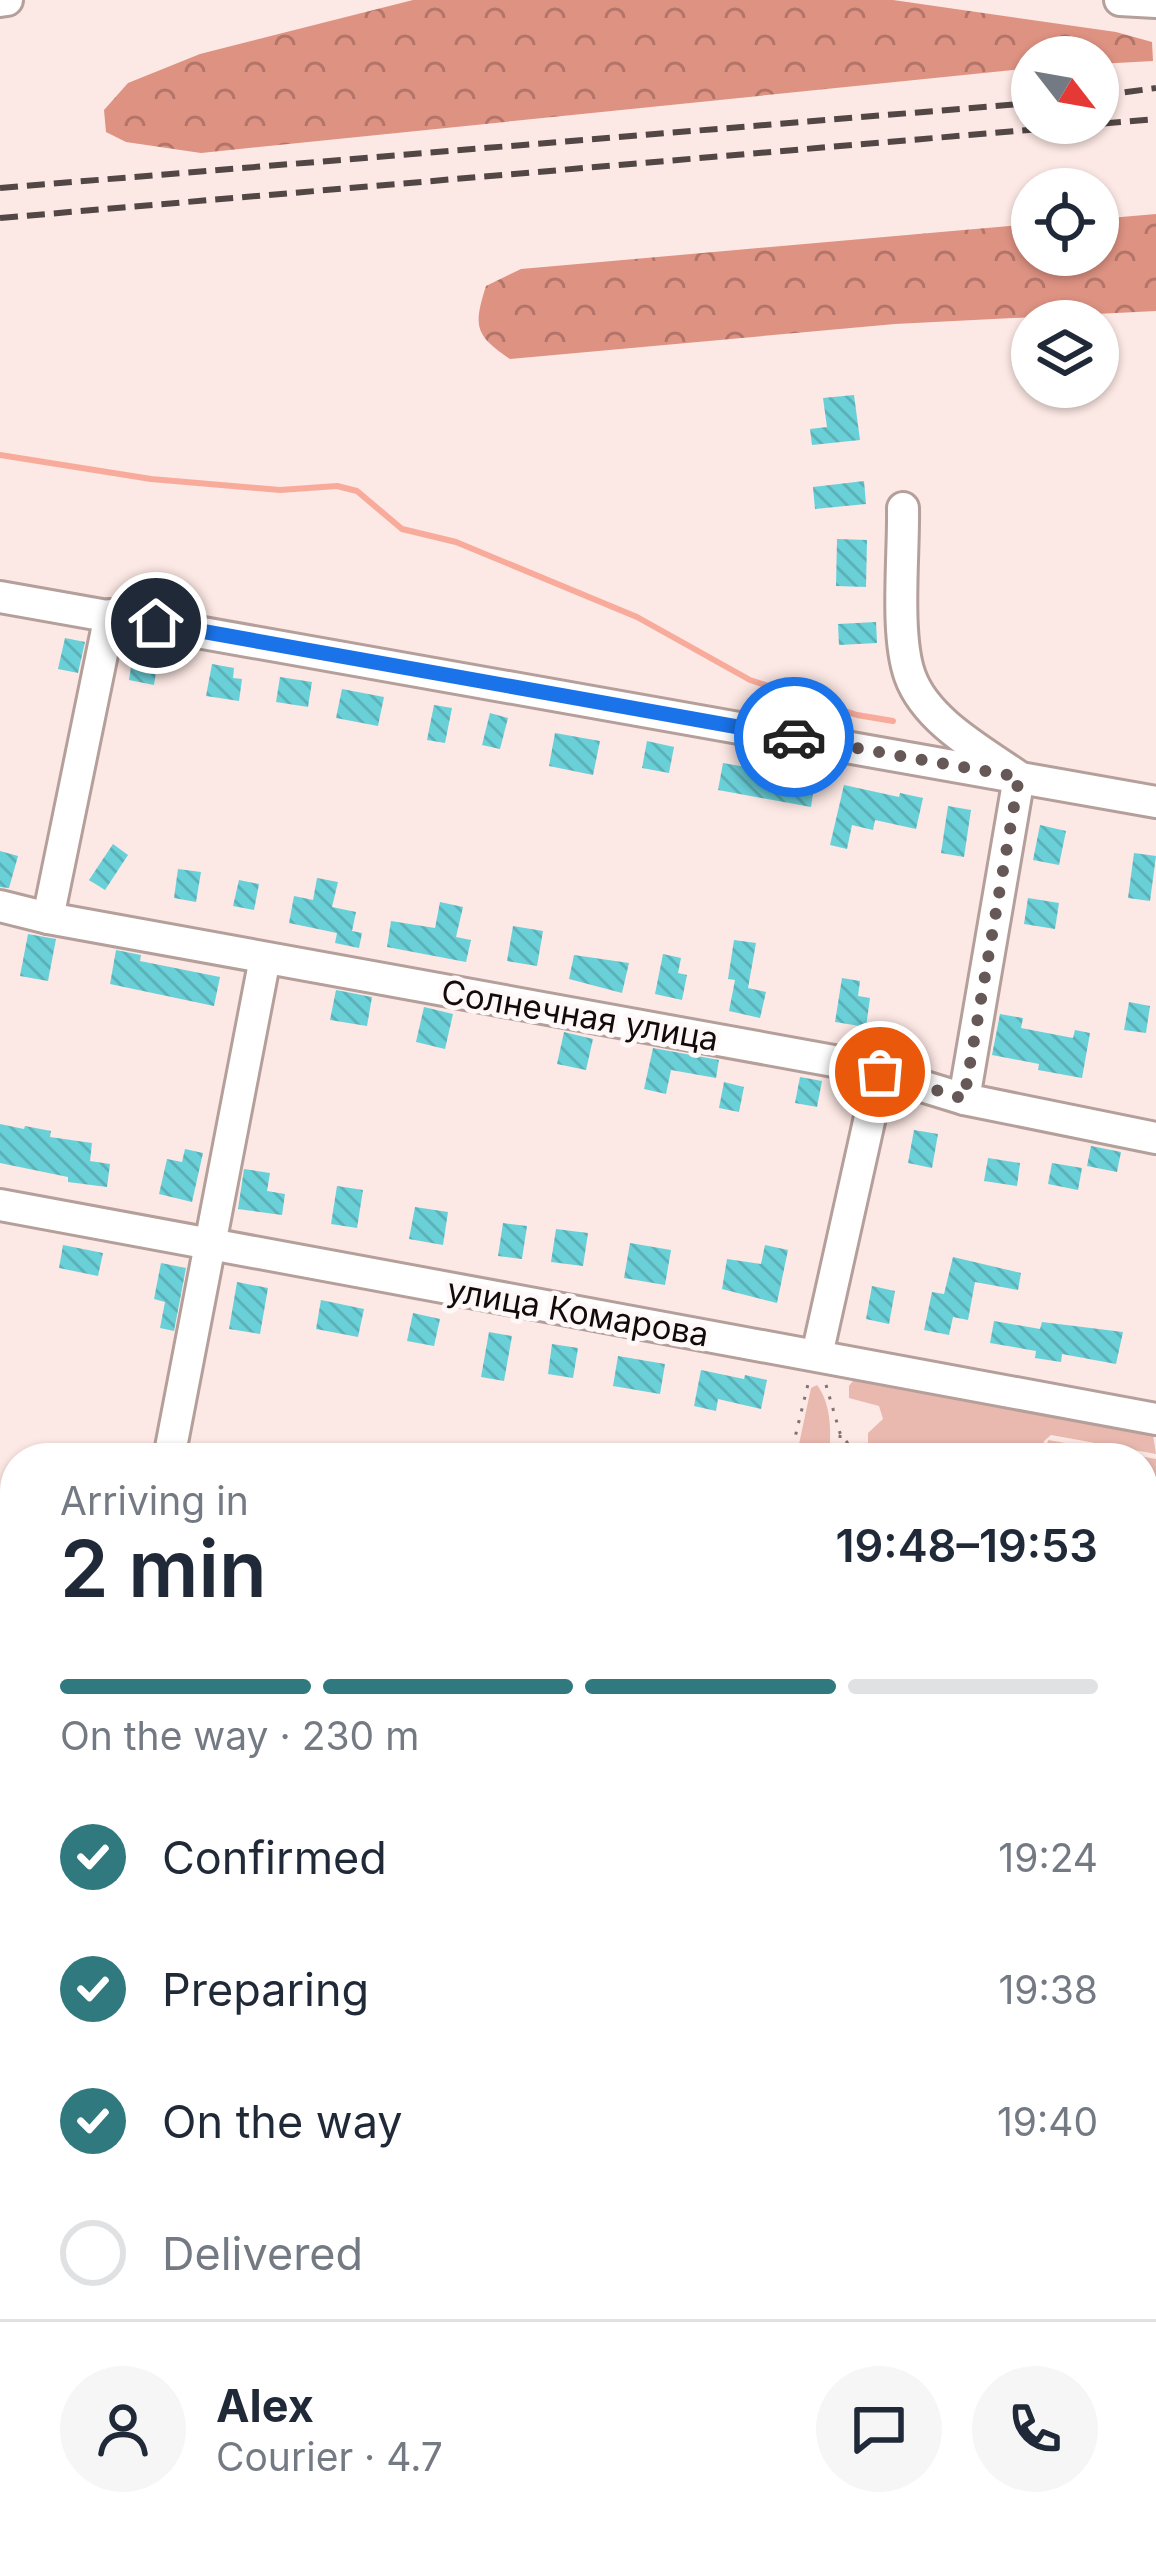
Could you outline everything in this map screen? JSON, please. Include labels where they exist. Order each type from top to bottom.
[{"type":"street","points":[[1120,0],[1156,2]]},
{"type":"street","points":[[904,508],[904,645],[911,679],[931,708],[963,738],[1019,777]]},
{"type":"street","points":[[0,597],[1156,802]]},
{"type":"street","points":[[49,918],[110,615]]},
{"type":"street","points":[[964,1099],[1019,777]]},
{"type":"street","name":"Солнечная улица","points":[[0,906],[850,1064],[964,1099],[1156,1138]]},
{"type":"street","points":[[172,1443],[266,958]]},
{"type":"street","points":[[817,1355],[880,1072]]},
{"type":"street","name":"улица Комарова","points":[[0,1205],[1156,1419]]},
{"type":"path","points":[[817,1355],[840,1443]]},
{"type":"path","points":[[793,1443],[817,1355]]},
{"type":"path","points":[[840,1433],[848,1443]]},
{"type":"shaded area","points":[[856,1377],[1153,1435],[1154,1443],[1095,1443],[1051,1435],[1044,1443],[868,1443],[868,1433],[883,1419],[879,1406],[849,1398],[849,1386]]},
{"type":"shaded area","points":[[817,1385],[822,1393],[830,1443],[799,1443],[811,1388]]},
{"type":"green space","points":[[413,0],[893,0],[1116,32],[1152,42],[1153,61],[1119,63],[1119,36],[1011,36],[1011,70],[201,153],[126,142],[106,132],[104,110],[128,83],[200,54]]},
{"type":"green space","points":[[1156,214],[1156,311],[1119,313],[1119,300],[1011,300],[1011,318],[895,324],[510,359],[480,329],[486,286],[521,269],[1011,226],[1011,276],[1119,276],[1119,217]]},
{"type":"building","points":[[854,395],[860,440],[812,445],[810,429],[827,427],[823,398]]},
{"type":"building","points":[[864,481],[866,504],[815,509],[813,487]]},
{"type":"building","points":[[837,539],[867,540],[866,587],[836,586]]},
{"type":"building","points":[[876,622],[877,643],[839,645],[838,624]]},
{"type":"building","points":[[65,638],[85,642],[78,673],[58,669]]},
{"type":"building","points":[[133,654],[158,659],[154,685],[129,680]]},
{"type":"building","points":[[212,664],[234,668],[233,678],[242,679],[239,701],[206,696]]},
{"type":"building","points":[[280,677],[312,682],[308,707],[276,702]]},
{"type":"building","points":[[342,689],[384,697],[378,726],[336,718]]},
{"type":"building","points":[[434,705],[452,708],[445,743],[427,740]]},
{"type":"building","points":[[490,713],[508,718],[500,749],[482,745]]},
{"type":"building","points":[[555,733],[600,741],[593,775],[549,766]]},
{"type":"building","points":[[647,741],[674,747],[669,773],[642,768]]},
{"type":"building","points":[[723,763],[815,779],[811,807],[718,790]]},
{"type":"building","points":[[844,785],[923,798],[916,829],[875,820],[873,830],[852,825],[847,849],[830,845]]},
{"type":"building","points":[[948,806],[971,810],[964,857],[941,853]]},
{"type":"building","points":[[1040,825],[1066,831],[1059,865],[1033,860]]},
{"type":"building","points":[[113,844],[128,855],[105,890],[89,880]]},
{"type":"building","points":[[0,851],[18,856],[9,888],[0,887]]},
{"type":"building","points":[[1134,853],[1156,856],[1150,901],[1128,898]]},
{"type":"building","points":[[178,869],[201,872],[196,902],[174,898]]},
{"type":"building","points":[[317,878],[338,882],[332,907],[356,912],[352,931],[362,933],[359,948],[335,943],[337,933],[289,923],[294,896],[313,900]]},
{"type":"building","points":[[239,880],[259,884],[254,910],[233,906]]},
{"type":"building","points":[[1028,898],[1059,903],[1055,929],[1024,924]]},
{"type":"building","points":[[440,902],[463,907],[456,937],[471,940],[466,962],[387,947],[391,921],[435,928]]},
{"type":"building","points":[[513,926],[543,931],[537,966],[507,961]]},
{"type":"building","points":[[28,934],[56,939],[48,981],[20,976]]},
{"type":"building","points":[[734,940],[756,943],[748,988],[766,992],[760,1018],[729,1011],[735,980],[728,979]]},
{"type":"building","points":[[116,950],[141,955],[140,961],[220,977],[214,1006],[110,984]]},
{"type":"building","points":[[663,954],[681,958],[678,973],[687,975],[682,1000],[655,994]]},
{"type":"building","points":[[574,955],[629,963],[622,993],[569,979]]},
{"type":"building","points":[[842,978],[860,981],[858,996],[870,998],[866,1027],[835,1022]]},
{"type":"building","points":[[336,990],[372,997],[367,1026],[330,1020]]},
{"type":"building","points":[[1129,1002],[1150,1006],[1146,1033],[1124,1030]]},
{"type":"building","points":[[424,1007],[453,1014],[445,1049],[416,1042]]},
{"type":"building","points":[[1000,1014],[1023,1018],[1021,1028],[1073,1038],[1075,1030],[1090,1033],[1082,1078],[992,1055]]},
{"type":"building","points":[[564,1032],[593,1039],[586,1070],[557,1064]]},
{"type":"building","points":[[653,1048],[719,1060],[716,1078],[671,1070],[666,1094],[644,1089]]},
{"type":"building","points":[[800,1077],[822,1081],[817,1107],[795,1103]]},
{"type":"building","points":[[724,1082],[744,1087],[739,1112],[719,1108]]},
{"type":"building","points":[[0,1124],[92,1143],[90,1161],[110,1164],[107,1187],[68,1182],[68,1177],[0,1163]]},
{"type":"building","points":[[914,1130],[938,1134],[932,1168],[908,1163]]},
{"type":"building","points":[[1091,1146],[1121,1152],[1117,1172],[1087,1166]]},
{"type":"building","points":[[185,1149],[203,1153],[192,1202],[159,1194],[167,1159],[182,1162]]},
{"type":"building","points":[[988,1158],[1020,1163],[1017,1186],[984,1181]]},
{"type":"building","points":[[1052,1163],[1082,1168],[1078,1190],[1048,1184]]},
{"type":"building","points":[[244,1169],[270,1173],[267,1191],[285,1194],[282,1215],[238,1209]]},
{"type":"building","points":[[337,1186],[363,1190],[357,1228],[331,1224]]},
{"type":"building","points":[[415,1207],[448,1212],[443,1245],[409,1239]]},
{"type":"building","points":[[503,1223],[527,1226],[522,1259],[498,1256]]},
{"type":"building","points":[[556,1229],[588,1233],[583,1266],[551,1262]]},
{"type":"building","points":[[630,1243],[671,1250],[665,1285],[624,1278]]},
{"type":"building","points":[[63,1245],[103,1253],[98,1276],[59,1268]]},
{"type":"building","points":[[765,1245],[788,1250],[777,1303],[722,1289],[727,1259],[761,1264]]},
{"type":"building","points":[[953,1257],[1021,1273],[1018,1290],[975,1282],[968,1320],[953,1317],[949,1335],[924,1330],[932,1292],[944,1294]]},
{"type":"building","points":[[161,1263],[186,1268],[174,1331],[160,1328],[165,1302],[154,1299]]},
{"type":"building","points":[[237,1282],[268,1288],[260,1334],[229,1329]]},
{"type":"building","points":[[872,1286],[895,1291],[889,1324],[866,1319]]},
{"type":"building","points":[[321,1300],[364,1309],[358,1337],[316,1329]]},
{"type":"building","points":[[413,1313],[440,1319],[434,1346],[407,1341]]},
{"type":"building","points":[[994,1321],[1040,1329],[1042,1322],[1123,1332],[1116,1364],[1062,1354],[1061,1362],[1035,1358],[1036,1351],[990,1343]]},
{"type":"building","points":[[489,1332],[512,1336],[504,1381],[481,1377]]},
{"type":"building","points":[[552,1344],[578,1348],[573,1378],[548,1374]]},
{"type":"building","points":[[618,1356],[665,1364],[660,1394],[613,1386]]},
{"type":"building","points":[[701,1370],[767,1380],[761,1409],[718,1399],[716,1411],[694,1406]]},
{"type":"waterway","points":[[0,455],[151,479],[280,490],[337,486],[357,491],[402,529],[456,542],[637,617],[750,680],[857,715],[893,721]]},
{"type":"railway","points":[[1119,93],[1156,88]]},
{"type":"railway","points":[[0,188],[1011,105]]},
{"type":"railway","points":[[0,218],[1156,119]]},
{"type":"way so far","points":[[794,737],[1019,777],[964,1099],[880,1072]]},
{"type":"route","points":[[156,623],[794,737]]}]
